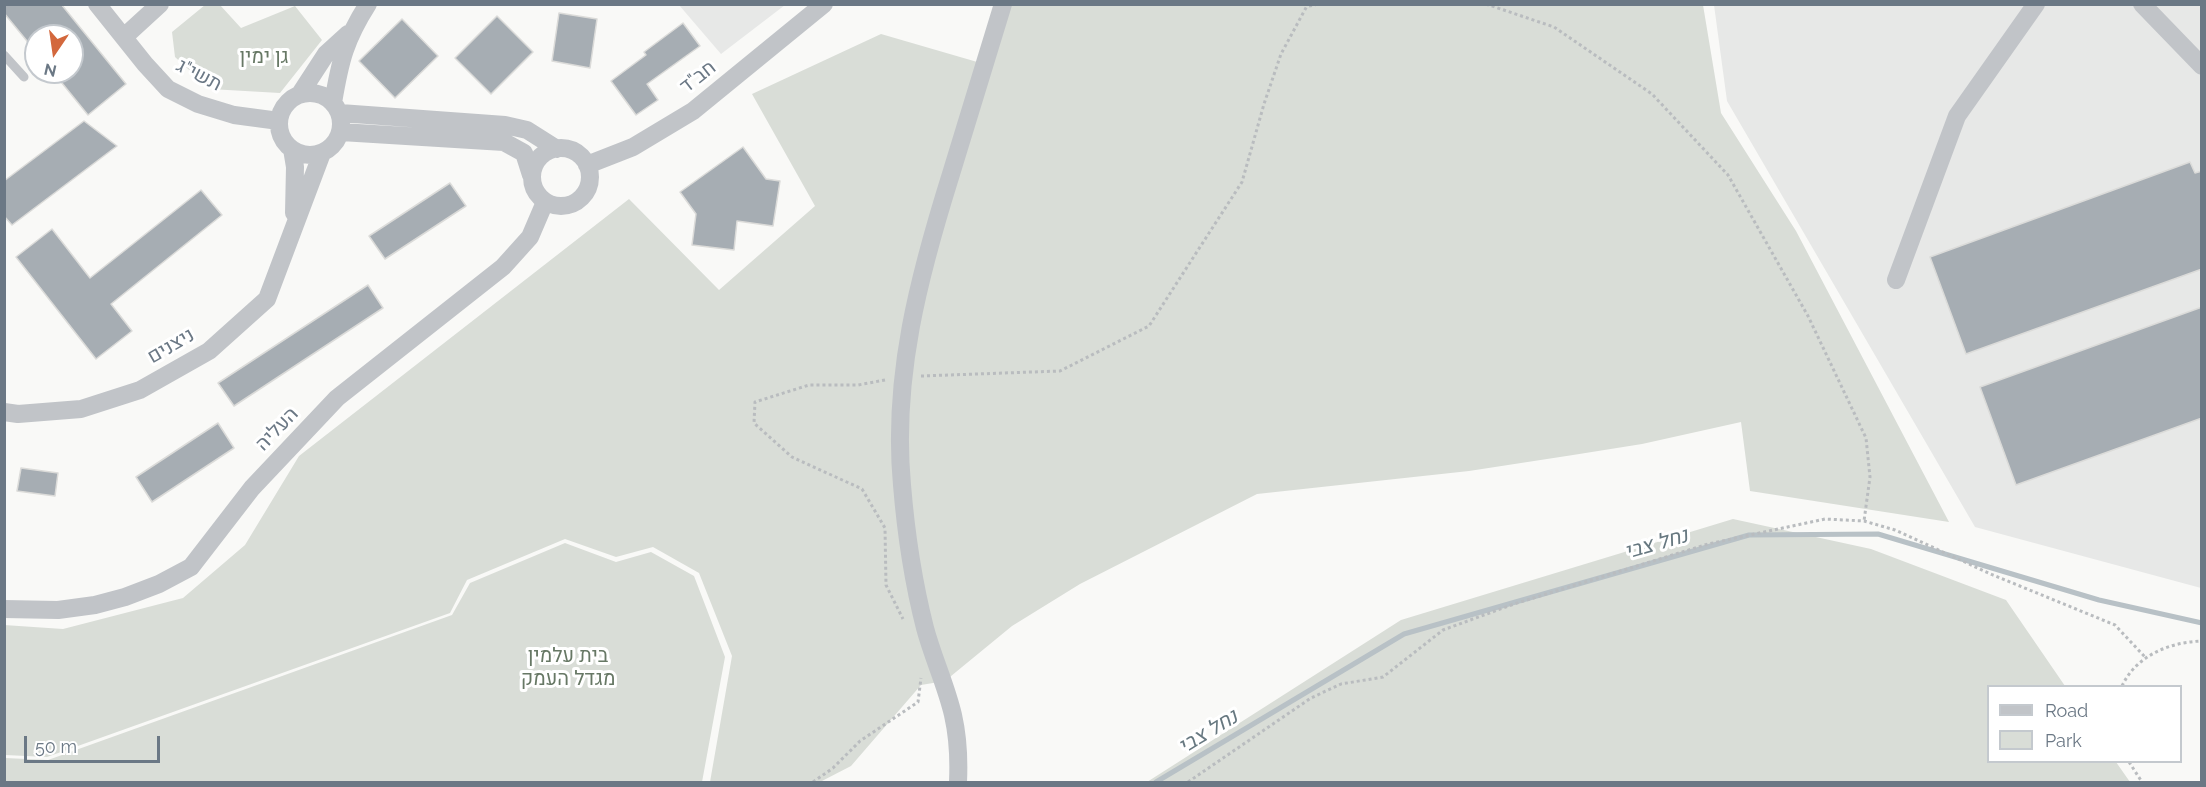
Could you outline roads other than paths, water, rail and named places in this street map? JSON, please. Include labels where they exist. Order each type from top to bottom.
[{"type":"street","name":"תשי\"ג","points":[[97,4],[144,64],[168,89],[198,104],[234,115],[279,121]]},
{"type":"street","points":[[124,37],[160,4]]},
{"type":"street","points":[[368,4],[352,30],[339,65],[337,108],[341,132],[333,145],[322,153],[305,155],[292,149],[283,139],[279,121],[282,110],[290,100],[300,94],[311,93],[323,95],[337,108],[505,125],[527,130],[557,148]]},
{"type":"street","name":"חב\"ד","points":[[587,165],[633,147],[693,111],[824,4]]},
{"type":"street","points":[[958,783],[953,714],[926,630],[911,563],[900,448],[903,377],[914,303],[930,241],[1004,4]]},
{"type":"street","points":[[1896,280],[1957,116],[2036,4]]},
{"type":"street","points":[[2142,4],[2202,66]]},
{"type":"street","points":[[300,94],[326,54],[352,30]]},
{"type":"street","points":[[341,132],[504,142],[524,153],[534,191],[545,202],[555,206],[576,203],[584,196],[589,186],[590,175],[587,165],[578,153],[564,148],[549,150],[537,160],[531,175]]},
{"type":"street","name":"ניצנים","points":[[292,149],[295,167],[294,224]]},
{"type":"street","name":"ניצנים","points":[[4,412],[18,414],[81,409],[140,390],[209,351],[267,299],[322,153]]},
{"type":"street","name":"העליה","points":[[4,609],[58,610],[95,605],[159,584],[192,567],[252,488],[337,398],[503,267],[530,237],[545,202]]},
{"type":"lane","points":[[4,55],[24,77]]},
{"type":"waterway","name":"נחל צבי","points":[[1156,782],[1404,634],[1749,535],[1878,534],[2099,600],[2202,623]]},
{"type":"park label","name":"גן ימין","points":[[264,57]]},
{"type":"park label","name":"בית עלמין מגדל העמק","points":[[568,668]]}]
